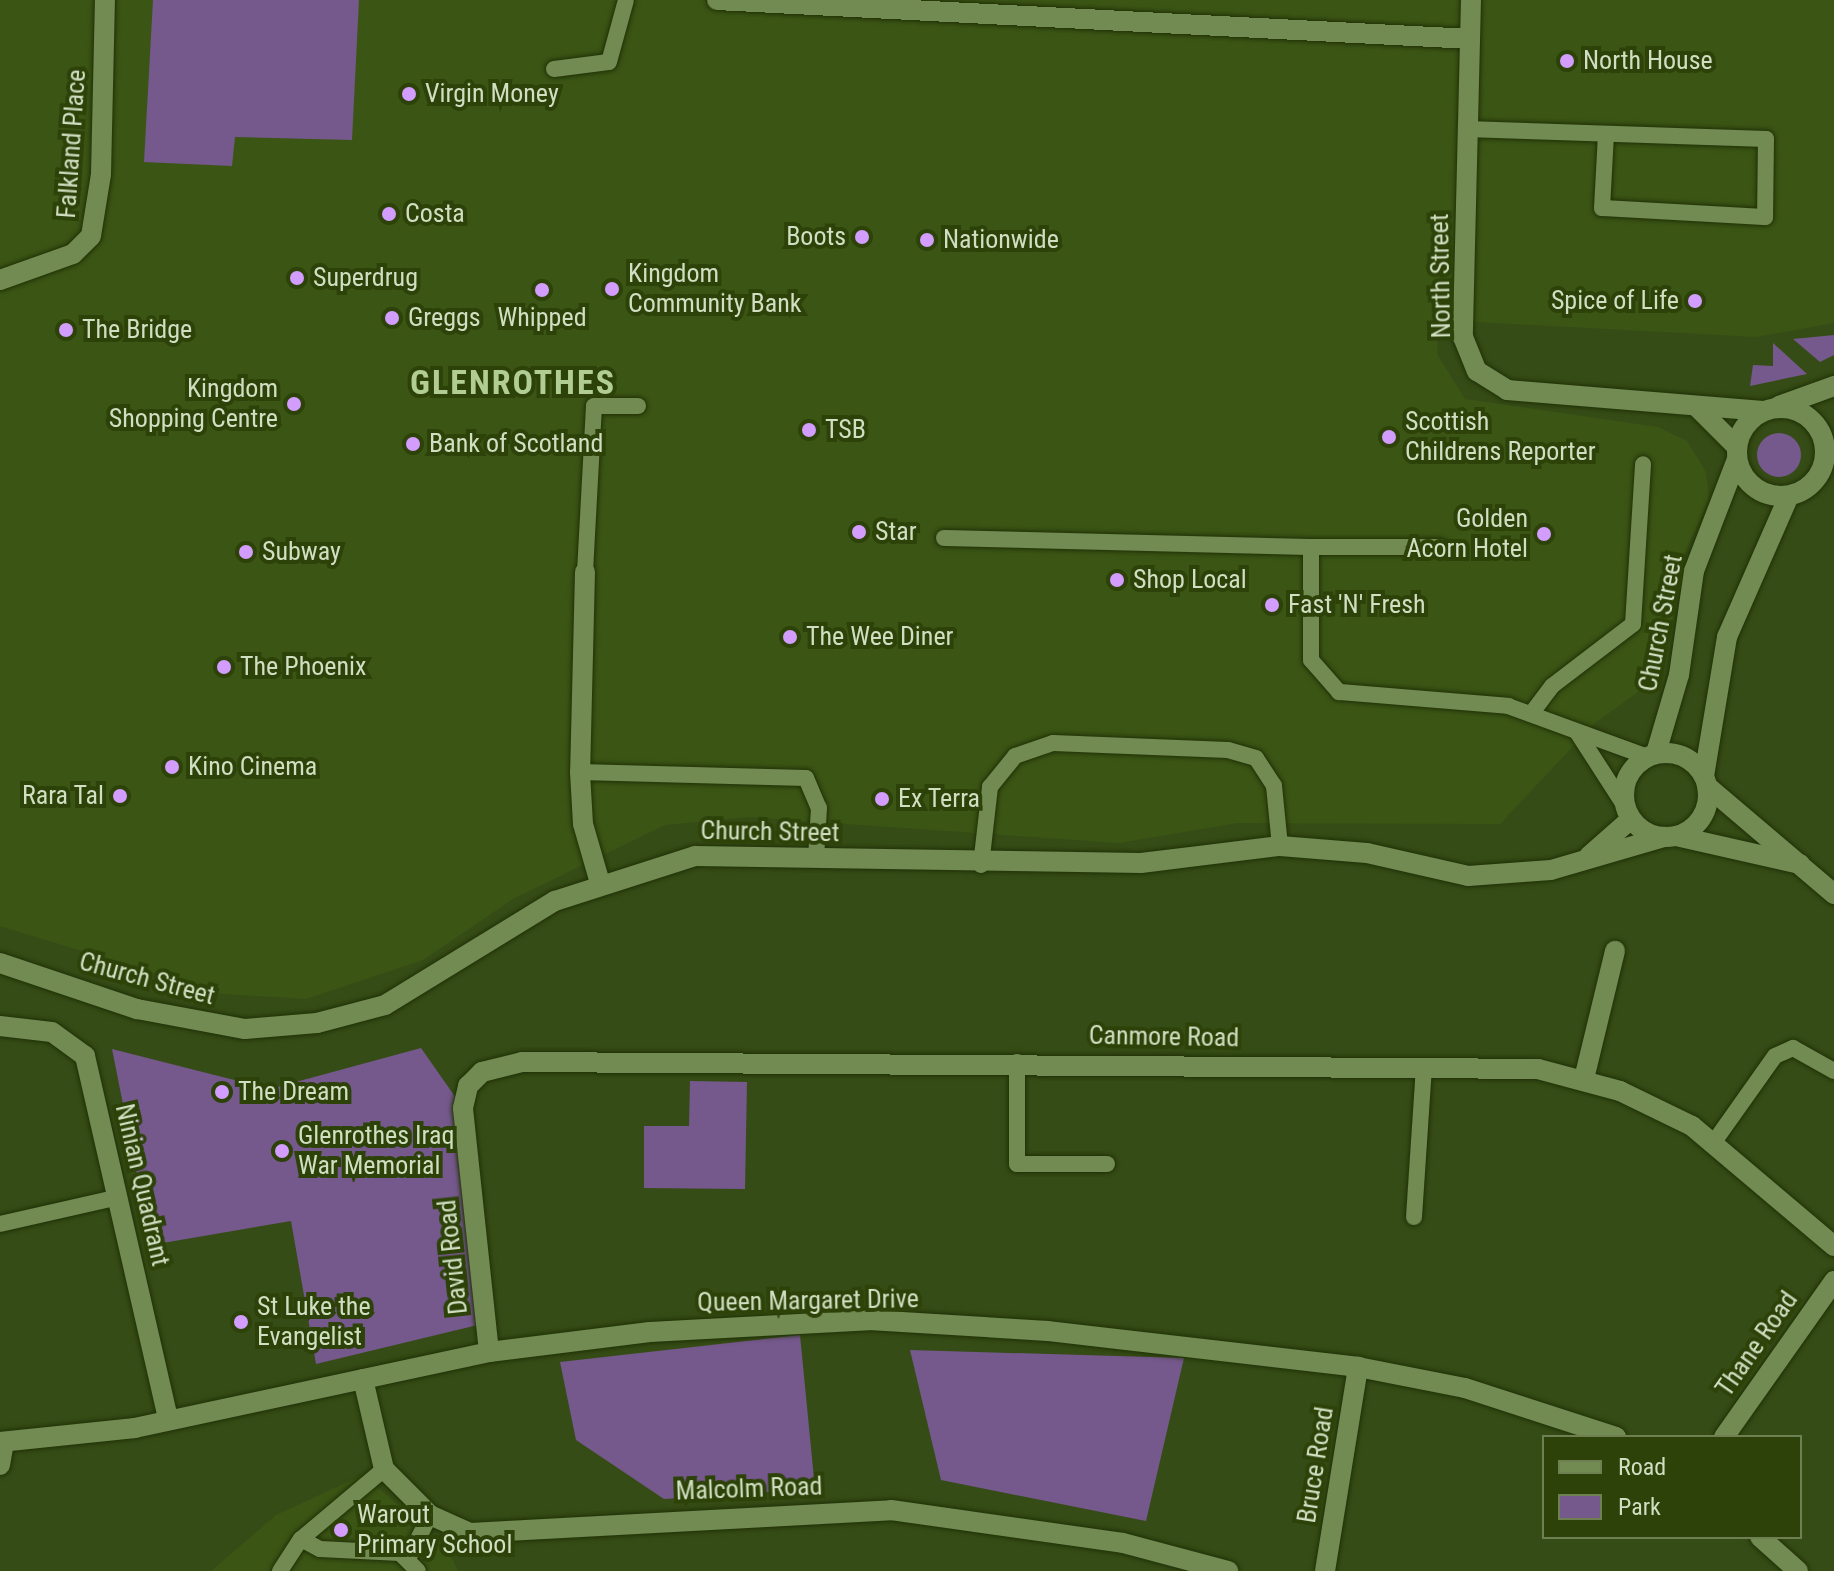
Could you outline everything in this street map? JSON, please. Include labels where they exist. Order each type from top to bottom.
[{"type":"street","name":"Falkland Place","points":[[0,280],[73,254],[91,236],[101,174],[105,0]]},
{"type":"street","points":[[717,0],[1470,39]]},
{"type":"street","name":"North Street","points":[[1471,0],[1463,337],[1477,371],[1507,390],[1769,409]]},
{"type":"street","points":[[1737,453],[1769,409],[1834,386]]},
{"type":"street","points":[[1696,406],[1737,453],[1755,488],[1789,496]]},
{"type":"street","points":[[1670,836],[1705,811],[1706,781],[1727,637],[1789,496],[1816,481],[1830,447],[1816,423],[1769,409]]},
{"type":"street","name":"Church Street","points":[[1652,755],[1679,675],[1694,571],[1737,453]]},
{"type":"street","points":[[585,572],[580,772],[583,824],[600,883]]},
{"type":"street","points":[[1582,862],[1628,813],[1625,784],[1652,755],[1684,756],[1706,781],[1834,894]]},
{"type":"street","points":[[1628,813],[1670,836],[1800,864]]},
{"type":"street","name":"Church Street","points":[[0,963],[189,1021],[245,1029],[317,1023],[385,1005],[555,901],[600,883],[695,856],[981,865],[1141,863],[1280,846],[1356,851],[1468,876],[1582,862],[1670,836]]},
{"type":"street","points":[[1584,1079],[1615,951]]},
{"type":"street","name":"Ninian Quadrant","points":[[0,1026],[35,1027],[79,1046],[119,1197],[168,1418]]},
{"type":"street","name":"Canmore Road","points":[[463,1108],[468,1086],[482,1072],[522,1062],[1017,1062],[1538,1069],[1584,1079],[1655,1105],[1714,1142],[1834,1246]]},
{"type":"street","name":"David Road","points":[[463,1108],[489,1352]]},
{"type":"street","name":"Thane Road","points":[[1725,1435],[1834,1281]]},
{"type":"street","name":"Queen Margaret Drive","points":[[2,1442],[168,1418],[489,1352],[650,1332],[869,1320],[1063,1333],[1358,1367],[1465,1388],[1610,1435]]},
{"type":"street","name":"Bruce Road","points":[[1325,1571],[1358,1367]]},
{"type":"street","points":[[363,1379],[384,1469]]},
{"type":"street","points":[[0,1465],[2,1442]]},
{"type":"street","name":"Malcolm Road","points":[[384,1469],[430,1515],[499,1537],[684,1516],[891,1510],[1123,1543],[1228,1571]]},
{"type":"street","points":[[1762,1539],[1798,1571]]},
{"type":"lane","points":[[554,69],[609,62],[626,0]]},
{"type":"lane","points":[[1467,129],[1766,139],[1765,217],[1602,208],[1606,134]]},
{"type":"lane","points":[[585,572],[594,406],[638,406]]},
{"type":"lane","points":[[1531,714],[1552,686],[1633,624],[1643,464]]},
{"type":"lane","points":[[944,538],[1440,547]]},
{"type":"lane","points":[[1311,547],[1311,660],[1339,692],[1468,699],[1531,714],[1652,755]]},
{"type":"lane","points":[[1577,732],[1628,813]]},
{"type":"lane","points":[[981,865],[990,787],[1015,756],[1053,743],[1228,750],[1256,758],[1274,786],[1280,846]]},
{"type":"lane","points":[[580,772],[806,778],[819,808],[816,858]]},
{"type":"lane","points":[[1714,1142],[1775,1056],[1793,1048],[1834,1071]]},
{"type":"lane","points":[[1017,1062],[1017,1164],[1107,1164]]},
{"type":"lane","points":[[1414,1217],[1424,1067]]},
{"type":"lane","points":[[0,1224],[119,1197]]},
{"type":"lane","points":[[280,1571],[301,1539],[384,1469]]},
{"type":"lane","points":[[301,1539],[320,1549],[414,1564],[430,1515]]},
{"type":"shaded area","points":[[0,0],[1834,0],[1834,323],[1756,337],[1439,320],[1437,354],[1465,399],[1658,427],[1687,441],[1706,472],[1709,499],[1684,555],[1663,674],[1595,723],[1500,824],[1237,823],[1119,843],[748,817],[665,825],[513,899],[423,960],[306,999],[223,994],[0,926]]},
{"type":"shaded area","name":"Warout Primary School","points":[[363,1475],[445,1545],[458,1571],[211,1571],[276,1515]]},
{"type":"green space","points":[[153,0],[359,0],[352,140],[235,137],[232,166],[144,162]]},
{"type":"green space","points":[[1834,335],[1834,355],[1820,362],[1793,339]]},
{"type":"green space","points":[[1773,343],[1807,374],[1750,386],[1753,365],[1773,366]]},
{"type":"green space","points":[[1779,433],[1795,439],[1801,455],[1795,471],[1779,477],[1763,471],[1757,455],[1763,439]]},
{"type":"green space","points":[[421,1048],[463,1108],[486,1323],[316,1364],[291,1221],[151,1245],[112,1049],[270,1089]]},
{"type":"green space","points":[[690,1081],[747,1082],[745,1189],[644,1188],[644,1126],[689,1126]]},
{"type":"green space","points":[[800,1335],[815,1489],[664,1499],[576,1440],[560,1362]]},
{"type":"green space","points":[[910,1350],[1184,1358],[1146,1521],[941,1480]]},
{"type":"place","name":"North House","points":[[1567,61]]},
{"type":"place","name":"Virgin Money","points":[[409,94]]},
{"type":"place","name":"Costa","points":[[389,214]]},
{"type":"place","name":"Boots","points":[[862,237]]},
{"type":"place","name":"Nationwide","points":[[927,240]]},
{"type":"place","name":"Superdrug","points":[[297,278]]},
{"type":"place","name":"Kingdom Community Bank","points":[[612,289]]},
{"type":"place","name":"Whipped","points":[[542,290]]},
{"type":"place","name":"Spice of Life","points":[[1695,301]]},
{"type":"place","name":"Greggs","points":[[392,318]]},
{"type":"place","name":"The Bridge","points":[[66,330]]},
{"type":"place","name":"Kingdom Shopping Centre","points":[[294,404]]},
{"type":"place","name":"TSB","points":[[809,430]]},
{"type":"place","name":"Scottish Childrens Reporter","points":[[1389,437]]},
{"type":"place","name":"Bank of Scotland","points":[[413,444]]},
{"type":"place","name":"Star","points":[[859,532]]},
{"type":"place","name":"Golden Acorn Hotel","points":[[1544,534]]},
{"type":"place","name":"Subway","points":[[246,552]]},
{"type":"place","name":"Shop Local","points":[[1117,580]]},
{"type":"place","name":"Fast 'N' Fresh","points":[[1272,605]]},
{"type":"place","name":"The Wee Diner","points":[[790,637]]},
{"type":"place","name":"The Phoenix","points":[[224,667]]},
{"type":"place","name":"Kino Cinema","points":[[172,767]]},
{"type":"place","name":"Rara Tal","points":[[120,796]]},
{"type":"place","name":"Ex Terra","points":[[882,799]]},
{"type":"place","name":"The Dream","points":[[222,1092]]},
{"type":"place","name":"Glenrothes Iraq War Memorial","points":[[282,1151]]},
{"type":"place","name":"St Luke the Evangelist","points":[[241,1322]]},
{"type":"place","name":"Warout Primary School","points":[[341,1530]]},
{"type":"district","name":"GLENROTHES","points":[[513,383]]}]
